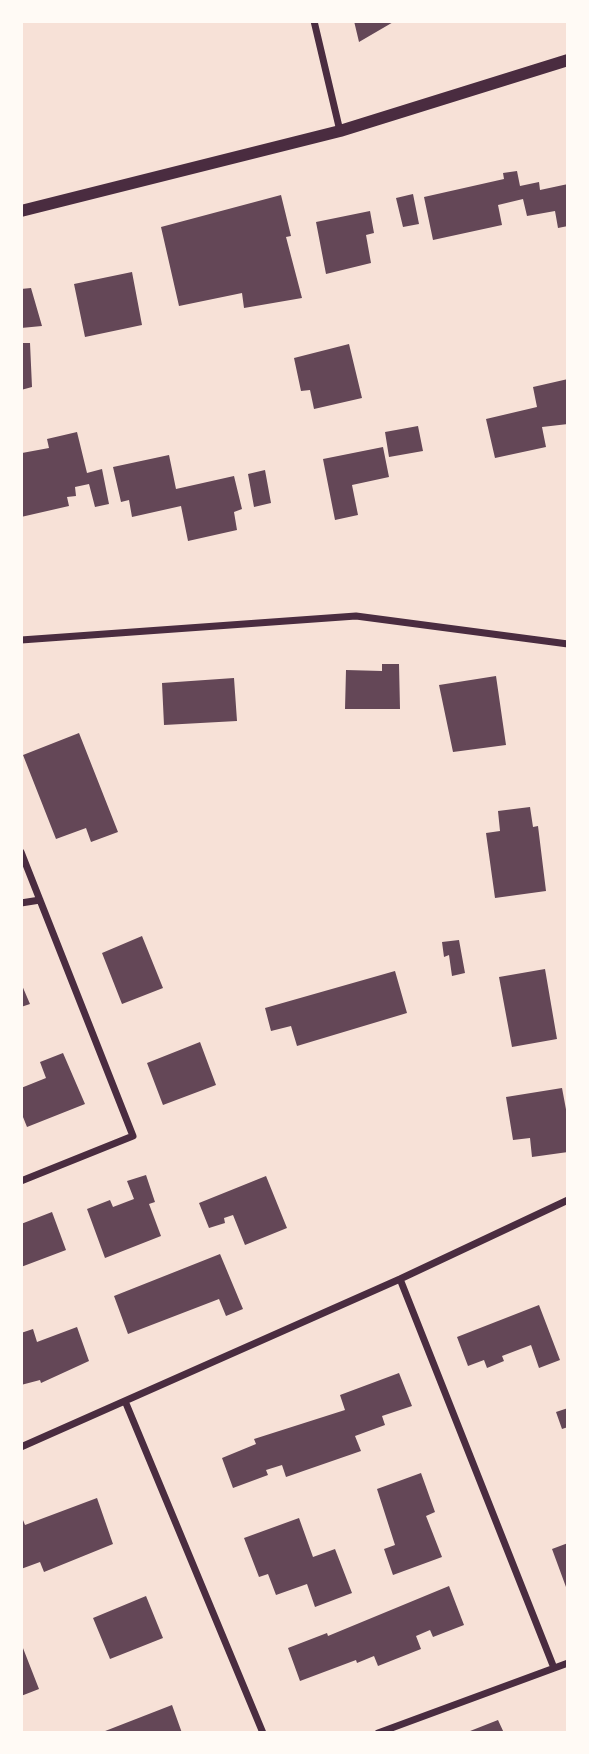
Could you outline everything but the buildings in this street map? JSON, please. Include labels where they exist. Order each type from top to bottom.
[{"type":"street","points":[[314,21],[340,131]]},
{"type":"street","points":[[21,211],[340,131],[568,60]]},
{"type":"street","points":[[21,639],[356,617],[568,644]]},
{"type":"street","points":[[21,852],[133,1136],[21,1181]]},
{"type":"street","points":[[21,903],[40,900]]},
{"type":"street","points":[[21,1447],[400,1279],[568,1200]]},
{"type":"street","points":[[400,1279],[554,1668]]},
{"type":"street","points":[[125,1401],[263,1733]]},
{"type":"street","points":[[378,1733],[568,1663]]}]
